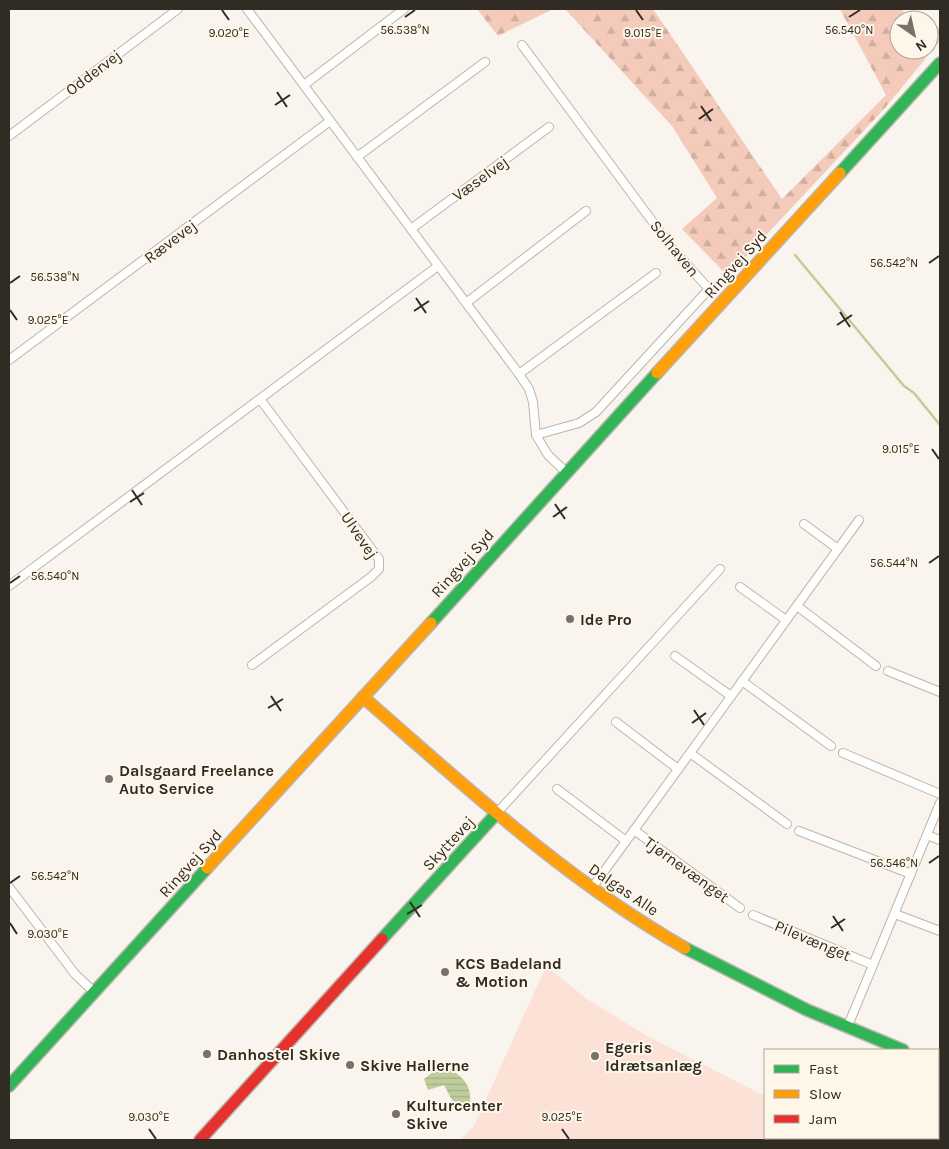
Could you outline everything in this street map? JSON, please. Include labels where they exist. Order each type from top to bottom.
[{"type":"main road","name":"Ringvej Syd","points":[[9,1086],[940,63]]},
{"type":"main road","name":"Dalgas Alle","points":[[363,696],[541,852],[649,926],[716,966],[847,1028],[900,1049]]},
{"type":"main road","name":"Skyttevej","points":[[200,1140],[496,814]]},
{"type":"street","name":"Oddervej","points":[[9,136],[178,9]]},
{"type":"street","points":[[304,85],[404,9]]},
{"type":"street","points":[[250,10],[330,121],[519,374],[529,389],[533,402],[536,435],[548,455],[567,473]]},
{"type":"street","name":"Solhaven","points":[[522,45],[672,248],[709,289],[596,412],[579,423],[536,435]]},
{"type":"street","points":[[357,157],[485,62]]},
{"type":"street","name":"Rævevej","points":[[9,360],[330,121]]},
{"type":"street","name":"Væselvej","points":[[411,229],[549,127]]},
{"type":"street","points":[[466,303],[586,211]]},
{"type":"street","points":[[9,586],[438,266]]},
{"type":"street","points":[[519,374],[656,273]]},
{"type":"street","name":"Ulvevej","points":[[252,665],[371,577],[379,564],[379,559],[260,399]]},
{"type":"street","name":"Tjørnevænget","points":[[592,888],[859,520]]},
{"type":"street","points":[[804,524],[838,549]]},
{"type":"street","name":"Skyttevej","points":[[496,814],[720,569]]},
{"type":"street","points":[[740,587],[786,620]]},
{"type":"street","points":[[797,606],[876,666]]},
{"type":"street","points":[[675,656],[731,696]]},
{"type":"street","points":[[888,671],[940,692]]},
{"type":"street","points":[[742,681],[831,746]]},
{"type":"street","points":[[616,722],[678,769]]},
{"type":"street","points":[[690,752],[787,824]]},
{"type":"street","points":[[842,753],[940,794]]},
{"type":"street","name":"Tjørnevænget","points":[[557,789],[626,841]]},
{"type":"street","points":[[847,1028],[940,803]]},
{"type":"street","name":"Tjørnevænget","points":[[634,830],[740,908]]},
{"type":"street","points":[[799,831],[911,874]]},
{"type":"street","points":[[927,835],[940,840]]},
{"type":"street","points":[[9,887],[75,974],[94,992]]},
{"type":"street","name":"Pilevænget","points":[[753,914],[873,965]]},
{"type":"street","points":[[895,914],[940,931]]},
{"type":"green space","points":[[477,9],[553,9],[498,36]]},
{"type":"green space","points":[[565,9],[653,9],[782,199],[886,95],[840,9],[902,9],[889,10],[889,60],[924,60],[884,109],[728,276],[682,229],[717,198],[672,126]]},
{"type":"green space","points":[[940,25],[940,41],[939,42]]},
{"type":"shaded area","name":"Egeris Idrætsanlæg","points":[[546,966],[587,999],[647,1036],[764,1095],[764,1139],[871,1140],[460,1140],[474,1126]]},
{"type":"shaded area","points":[[447,1068],[462,1078],[470,1091],[470,1104],[463,1109],[454,1104],[444,1085],[428,1090],[424,1079],[433,1072]]},
{"type":"waterway","points":[[795,255],[904,386],[914,393],[940,425]]},
{"type":"traffic: fast","points":[[840,173],[940,63]]},
{"type":"traffic: fast","points":[[431,623],[657,373]]},
{"type":"traffic: fast","points":[[382,939],[496,814]]},
{"type":"traffic: fast","points":[[9,1086],[207,868]]},
{"type":"traffic: fast","points":[[685,948],[807,1010],[901,1049]]},
{"type":"traffic: slow","points":[[657,373],[840,173]]},
{"type":"traffic: slow","points":[[207,868],[431,623]]},
{"type":"traffic: slow","points":[[363,697],[518,831],[599,893],[685,948]]},
{"type":"traffic: jam","points":[[200,1140],[382,939]]},
{"type":"place","name":"Ide Pro","points":[[570,619]]},
{"type":"place","name":"Dalsgaard Freelance Auto Service","points":[[109,779]]},
{"type":"place","name":"KCS Badeland & Motion","points":[[445,972]]},
{"type":"place","name":"Danhostel Skive","points":[[207,1054]]},
{"type":"place","name":"Egeris Idrætsanlæg","points":[[595,1056]]},
{"type":"place","name":"Skive Hallerne","points":[[350,1065]]},
{"type":"place","name":"Kulturcenter Skive","points":[[396,1114]]}]
